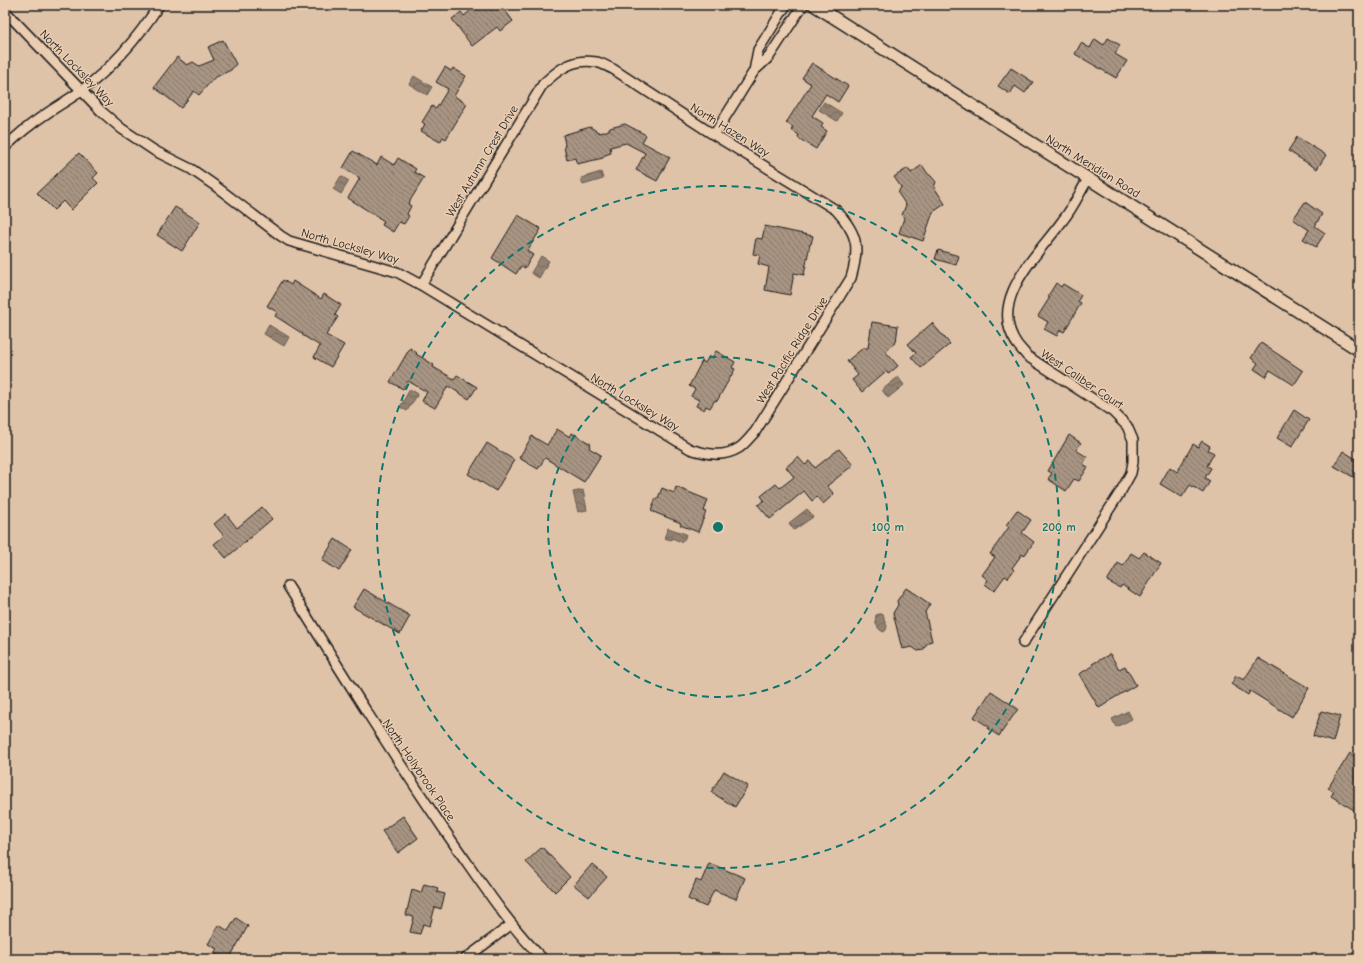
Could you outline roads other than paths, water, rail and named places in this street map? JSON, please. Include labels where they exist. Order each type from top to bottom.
[{"type":"street","points":[[5,147],[28,127],[82,90],[106,70],[129,46],[159,5]]},
{"type":"street","points":[[754,71],[758,50],[786,5]]},
{"type":"street","points":[[714,135],[754,71],[769,57],[803,5]]},
{"type":"street","name":"North Meridian Road","points":[[814,5],[1359,350]]},
{"type":"street","name":"North Locksley Way","points":[[5,11],[102,112],[122,129],[156,151],[191,169],[289,241],[397,272],[421,285],[690,449],[705,454],[722,454]]},
{"type":"street","name":"North Hazen Way","points":[[575,62],[596,62],[613,69],[714,135],[836,210],[848,223],[856,241]]},
{"type":"street","name":"West Autumn Crest Drive","points":[[421,285],[543,84],[557,71],[575,62]]},
{"type":"street","name":"West Caliber Court","points":[[1022,643],[1121,491],[1131,473],[1134,462],[1133,440],[1127,426],[1113,412],[1027,356],[1017,344],[1010,329],[1008,312],[1010,297],[1021,275],[1065,219],[1088,179]]},
{"type":"street","name":"West Pacific Ridge Drive","points":[[722,454],[739,448],[758,428],[851,278],[856,260],[856,241]]},
{"type":"street","name":"North Hollybrook Place","points":[[288,586],[406,775],[512,924],[543,959]]},
{"type":"street","points":[[465,959],[512,924]]},
{"type":"water","points":[[414,76],[432,87],[427,95],[409,84]]},
{"type":"water","points":[[824,102],[842,113],[837,121],[819,110]]},
{"type":"water","points":[[601,172],[603,179],[583,185],[581,178]]},
{"type":"water","points":[[341,176],[349,181],[341,194],[333,189]]},
{"type":"water","points":[[541,256],[549,261],[539,278],[531,273]]},
{"type":"water","points":[[269,325],[289,337],[284,346],[264,334]]},
{"type":"water","points":[[898,377],[904,385],[888,398],[882,390]]},
{"type":"water","points":[[410,389],[418,394],[407,411],[400,407]]},
{"type":"water","points":[[583,490],[587,510],[578,512],[573,492]]},
{"type":"water","points":[[807,509],[813,517],[794,530],[789,523]]},
{"type":"water","points":[[668,528],[686,534],[684,541],[682,540],[681,542],[672,538],[671,540],[664,538]]},
{"type":"water","points":[[879,614],[884,616],[887,626],[884,632],[878,628],[876,623],[876,615]]},
{"type":"water","points":[[1128,711],[1132,719],[1116,727],[1112,719]]}]
